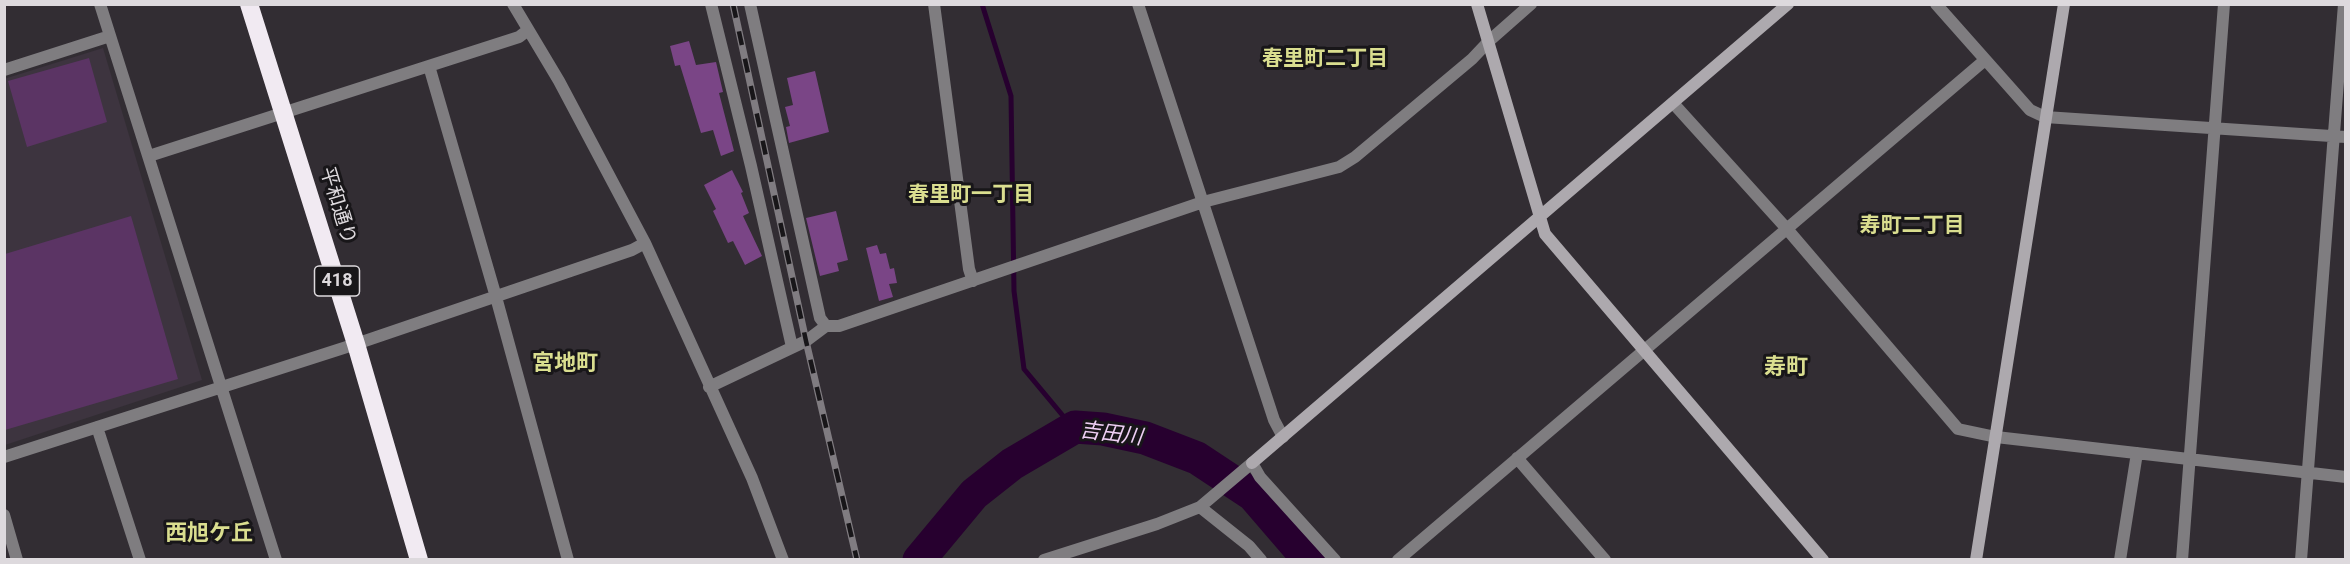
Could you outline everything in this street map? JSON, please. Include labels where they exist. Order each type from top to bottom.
[{"type":"highway","name":"平和通り","points":[[249,4],[356,344],[419,560]]},
{"type":"street","points":[[100,4],[276,560]]},
{"type":"street","points":[[513,4],[592,139],[645,243],[752,478],[783,560]]},
{"type":"street","points":[[711,4],[792,347]]},
{"type":"street","points":[[750,4],[820,318],[826,327]]},
{"type":"street","points":[[934,4],[969,269],[973,281]]},
{"type":"street","points":[[1138,4],[1274,420],[1283,437]]},
{"type":"street","points":[[1477,4],[1545,234],[1823,560]]},
{"type":"street","points":[[709,387],[806,341],[826,327],[839,326],[1203,202],[1339,167],[1364,150],[1472,59],[1531,4]]},
{"type":"street","points":[[1044,560],[1157,524],[1204,504],[1788,4]]},
{"type":"street","points":[[1936,4],[2030,110],[2045,117],[2339,136]]},
{"type":"street","points":[[1976,560],[2064,4]]},
{"type":"street","points":[[2182,560],[2224,4]]},
{"type":"street","points":[[2301,560],[2339,136],[2344,4]]},
{"type":"street","points":[[149,156],[519,37],[528,30]]},
{"type":"street","points":[[4,70],[111,36]]},
{"type":"street","points":[[1398,560],[1984,60]]},
{"type":"street","points":[[429,66],[496,297],[568,560]]},
{"type":"street","points":[[1673,103],[1787,229],[1958,429],[1996,437],[2346,477]]},
{"type":"street","points":[[4,457],[356,344],[632,250],[645,243]]},
{"type":"street","points":[[97,427],[140,560]]},
{"type":"street","points":[[2120,560],[2137,453]]},
{"type":"street","points":[[1517,458],[1605,560]]},
{"type":"street","points":[[1251,463],[1260,477],[1335,560]]},
{"type":"street","points":[[1204,504],[1261,560]]},
{"type":"street","points":[[4,515],[17,560]]},
{"type":"shaded area","points":[[103,48],[202,380],[5,445],[4,79]]},
{"type":"shaded area","points":[[89,58],[107,122],[27,147],[8,81]]},
{"type":"shaded area","points":[[131,216],[178,379],[5,430],[5,254]]},
{"type":"building","points":[[689,41],[696,65],[716,62],[723,92],[719,93],[734,151],[721,156],[713,130],[701,133],[680,65],[675,66],[670,46]]},
{"type":"building","points":[[815,71],[829,132],[789,143],[786,127],[790,126],[785,107],[793,105],[787,78]]},
{"type":"building","points":[[732,170],[743,192],[741,193],[749,213],[743,216],[762,256],[745,265],[733,241],[728,243],[713,211],[716,209],[704,185]]},
{"type":"building","points":[[836,211],[848,260],[837,263],[839,271],[820,276],[806,218]]},
{"type":"building","points":[[877,245],[880,254],[886,253],[890,269],[894,268],[897,283],[889,284],[893,297],[879,301],[866,248]]},
{"type":"waterway","points":[[982,4],[1011,96],[1014,291],[1024,369],[1075,427]]},
{"type":"waterway","name":"吉田川","points":[[919,560],[974,494],[1012,464],[1075,427],[1103,429],[1145,438],[1197,458],[1253,495],[1309,560]]},
{"type":"railway","points":[[733,4],[806,341],[857,560]]},
{"type":"district","name":"春里町二丁目","points":[[1325,60]]},
{"type":"district","name":"春里町一丁目","points":[[971,196]]},
{"type":"district","name":"寿町二丁目","points":[[1912,227]]},
{"type":"district","name":"宮地町","points":[[565,364]]},
{"type":"district","name":"寿町","points":[[1786,368]]},
{"type":"district","name":"西旭ケ丘","points":[[209,534]]}]
